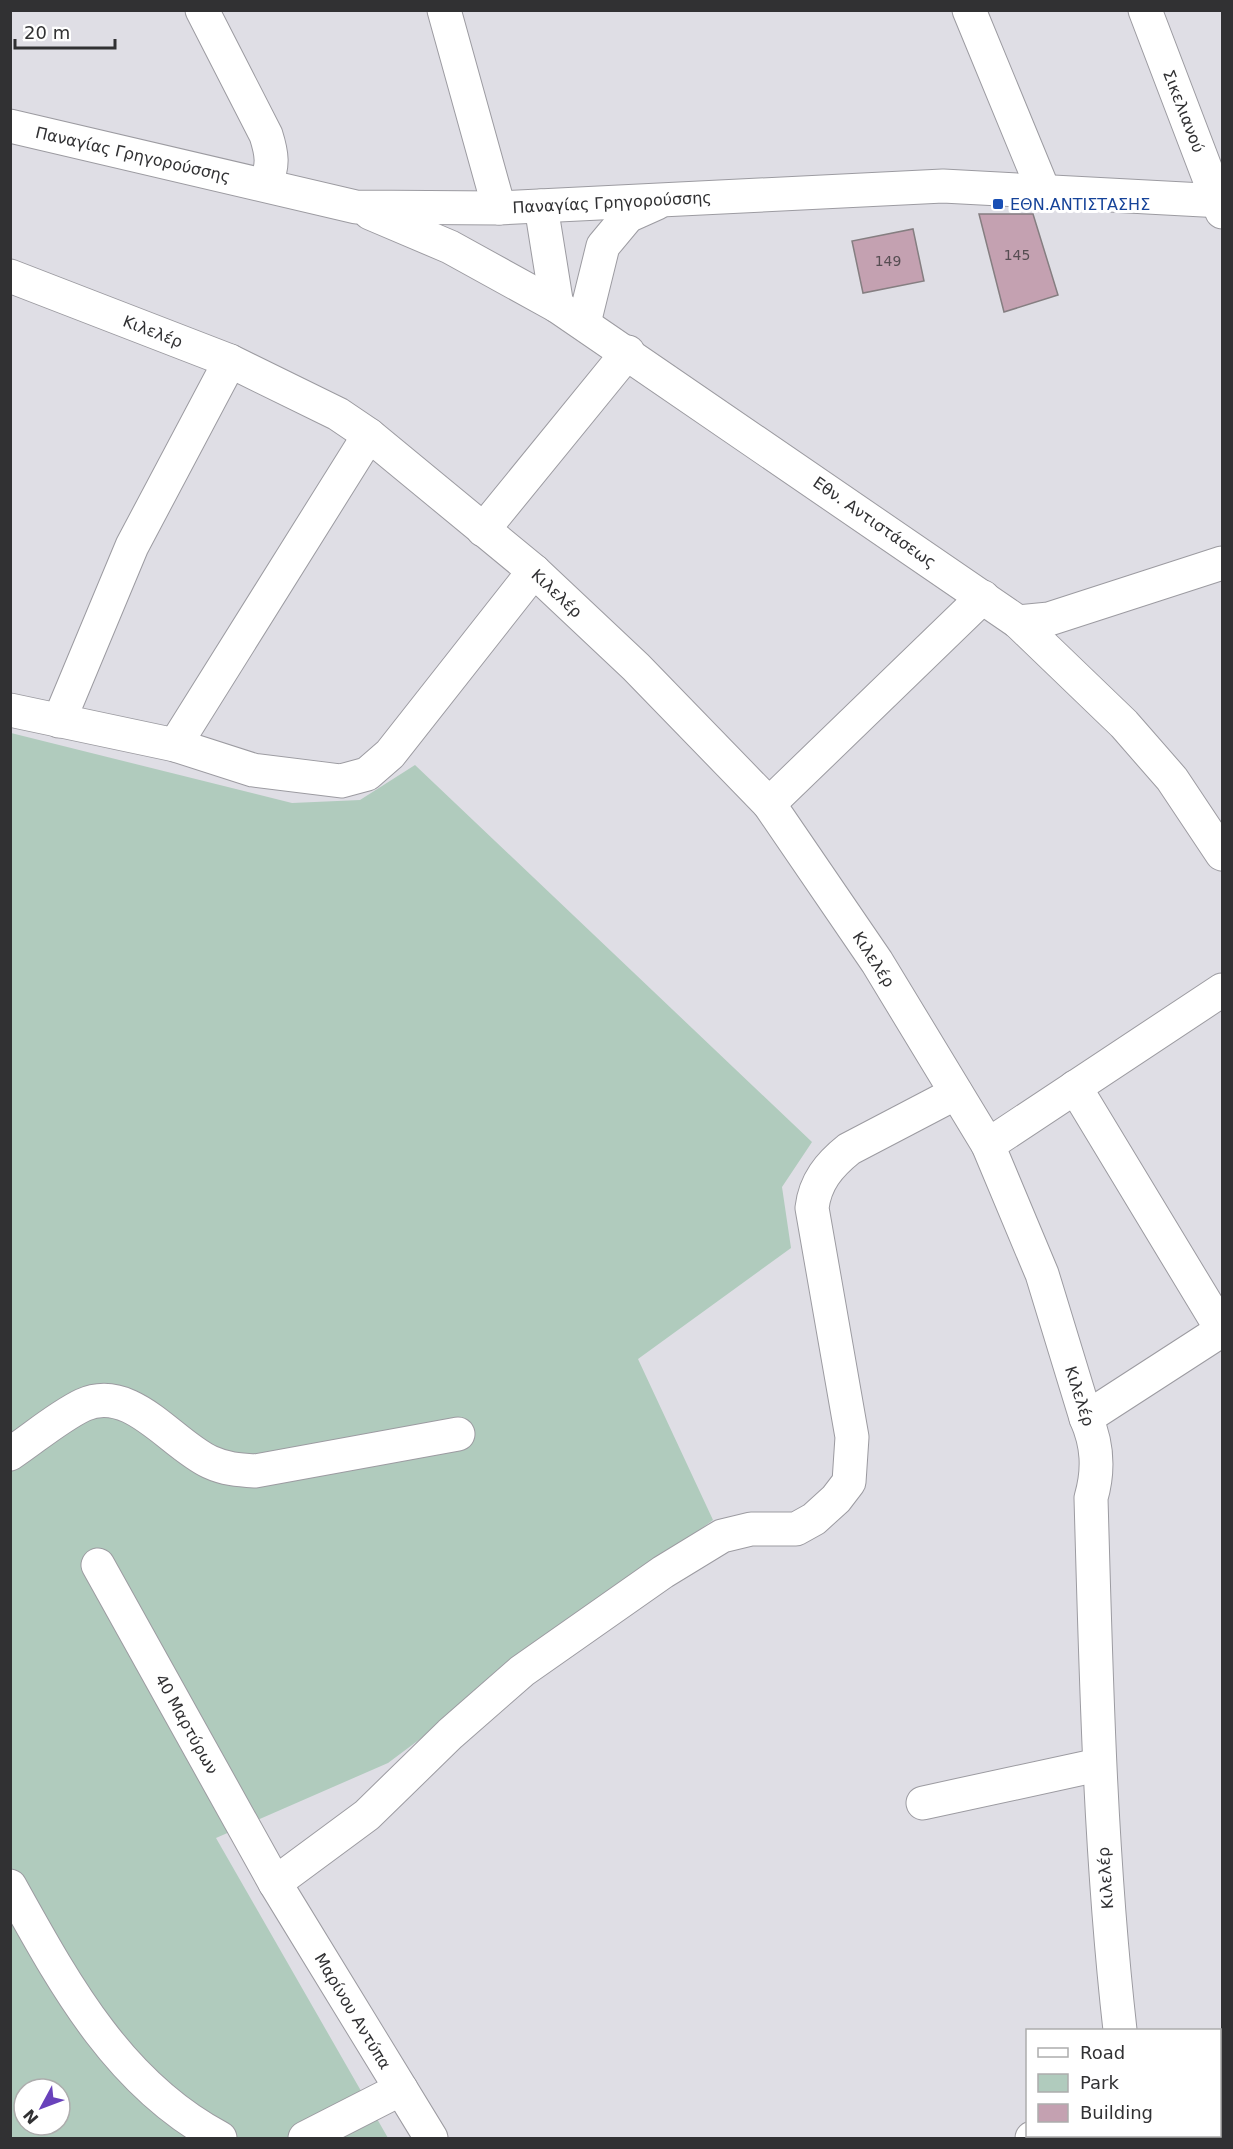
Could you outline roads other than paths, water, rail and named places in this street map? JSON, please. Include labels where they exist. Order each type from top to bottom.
[{"type":"street","points":[[202,10],[266,135],[273,156],[272,171],[265,184]]},
{"type":"street","points":[[444,10],[499,208]]},
{"type":"street","points":[[969,10],[1044,192]]},
{"type":"street","name":"Σικελιανού","points":[[1145,10],[1221,204]]},
{"type":"street","name":"Παναγίας Γρηγορούσσης","points":[[10,126],[356,207],[499,208],[943,186],[1221,204]]},
{"type":"street","points":[[571,315],[603,246],[628,216],[664,200]]},
{"type":"street","points":[[541,206],[571,315]]},
{"type":"street","name":"Εθν. Αντιστάσεως","points":[[356,207],[450,247],[571,315],[1018,622],[1124,724],[1172,778],[1222,854]]},
{"type":"street","name":"Κιλελέρ","points":[[10,276],[230,361],[338,414],[369,435],[534,571],[636,667],[769,804],[877,962],[988,1145],[1042,1274],[1086,1418],[1095,1437],[1097,1459],[1091,1498],[1098,1765],[1108,1929],[1120,2029]]},
{"type":"street","points":[[483,530],[628,352]]},
{"type":"street","points":[[59,721],[132,546],[230,361]]},
{"type":"street","points":[[175,745],[369,435]]},
{"type":"street","points":[[1018,622],[1049,619],[1222,563]]},
{"type":"street","points":[[10,710],[175,745],[253,770],[341,781],[367,774],[390,754],[534,571]]},
{"type":"street","points":[[769,804],[983,597]]},
{"type":"street","points":[[988,1145],[1222,990]]},
{"type":"street","points":[[1075,1087],[1222,1330],[1086,1418]]},
{"type":"street","points":[[275,1883],[367,1815],[450,1734],[522,1671],[663,1572],[722,1536],[751,1529],[796,1529],[814,1519],[836,1499],[849,1482],[852,1437],[812,1208],[813,1195],[834,1161],[849,1149],[956,1094]]},
{"type":"street","points":[[10,1454],[82,1405],[102,1399],[127,1405],[208,1461],[228,1469],[255,1471],[458,1434]]},
{"type":"street","name":"40 Μαρτύρων","points":[[98,1565],[275,1883]]},
{"type":"street","points":[[923,1803],[1098,1765]]},
{"type":"street","name":"Μαρίνου Αντύπα","points":[[275,1883],[431,2139]]},
{"type":"street","points":[[10,1886],[63,1981],[107,2043],[151,2092],[191,2123],[220,2139]]},
{"type":"street","points":[[305,2139],[401,2089]]},
{"type":"place","name":"ΕΘΝ.ΑΝΤΙΣΤΑΣΗΣ","points":[[998,204]]}]
